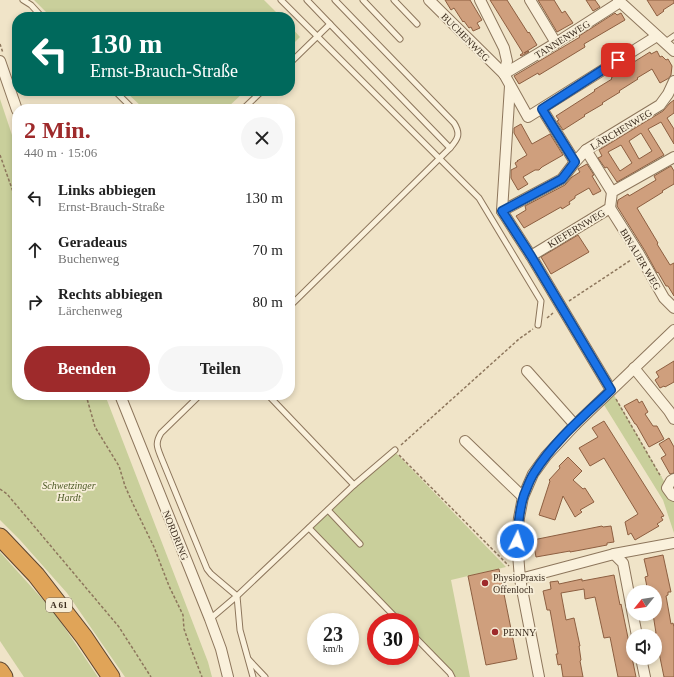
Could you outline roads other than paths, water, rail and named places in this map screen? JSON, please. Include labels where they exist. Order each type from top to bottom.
[{"type":"highway","name":"A 61","points":[[0,537],[40,580],[84,637],[111,677]]},
{"type":"highway","points":[[0,671],[4,677]]},
{"type":"street","name":"BUCHENWEG","points":[[429,0],[504,74],[528,116],[542,109]]},
{"type":"street","name":"BUCHENWEG","points":[[480,0],[504,48],[507,61],[504,74]]},
{"type":"street","points":[[530,0],[556,43]]},
{"type":"street","name":"TANNENWEG","points":[[504,74],[556,43],[619,1]]},
{"type":"street","points":[[619,1],[674,52]]},
{"type":"street","points":[[575,162],[542,109],[660,40]]},
{"type":"street","points":[[0,61],[12,96]]},
{"type":"street","name":"LÄRCHENWEG","points":[[502,211],[562,179],[586,150],[660,105],[668,94],[674,81]]},
{"type":"street","points":[[510,86],[502,211],[531,256],[560,307],[611,390]]},
{"type":"street","points":[[586,150],[612,192],[674,157]]},
{"type":"street","name":"KIEFERNWEG","points":[[531,256],[610,208],[612,192]]},
{"type":"street","name":"BINAUER WEG","points":[[610,208],[639,254],[664,298],[674,308]]},
{"type":"street","points":[[539,677],[520,579],[517,541],[523,497],[533,474],[546,456],[575,425],[674,330]]},
{"type":"street","points":[[634,368],[674,419]]},
{"type":"street","points":[[527,371],[575,425]]},
{"type":"street","name":"NORDRING","points":[[122,400],[210,619],[221,649],[228,677]]},
{"type":"street","points":[[466,441],[523,497]]},
{"type":"street","points":[[673,496],[667,488],[674,479]]},
{"type":"street","points":[[520,579],[614,554],[674,543]]},
{"type":"street","points":[[614,554],[623,562],[636,629]]},
{"type":"street","points":[[642,665],[645,677]]},
{"type":"lane","points":[[23,0],[31,5],[37,12]]},
{"type":"lane","points":[[281,0],[293,12]]},
{"type":"lane","points":[[307,0],[450,148]]},
{"type":"lane","points":[[295,301],[450,148],[458,136],[454,123],[335,0]]},
{"type":"lane","points":[[363,0],[400,39]]},
{"type":"lane","points":[[394,0],[417,24]]},
{"type":"lane","points":[[295,14],[439,159],[480,198],[541,301],[538,325]]},
{"type":"lane","points":[[295,58],[330,24]]},
{"type":"lane","points":[[660,40],[674,36]]},
{"type":"lane","points":[[120,96],[128,104]]},
{"type":"lane","points":[[248,104],[257,96]]},
{"type":"lane","points":[[195,400],[161,433],[157,442],[160,453],[207,569],[237,596],[240,630],[253,677]]},
{"type":"lane","points":[[273,400],[354,485]]},
{"type":"lane","points":[[210,619],[237,596],[354,485],[395,450]]},
{"type":"lane","points":[[328,510],[360,544]]},
{"type":"lane","points":[[308,528],[391,613]]},
{"type":"lane","points":[[419,641],[450,673],[452,677]]},
{"type":"lane","points":[[248,659],[265,677]]},
{"type":"place","name":"PhysioPraxis Offenloch","points":[[485,583]]},
{"type":"place","name":"PENNY","points":[[495,632]]},
{"type":"park label","name":"Schwetzinger Hardt","points":[[69,490]]}]
